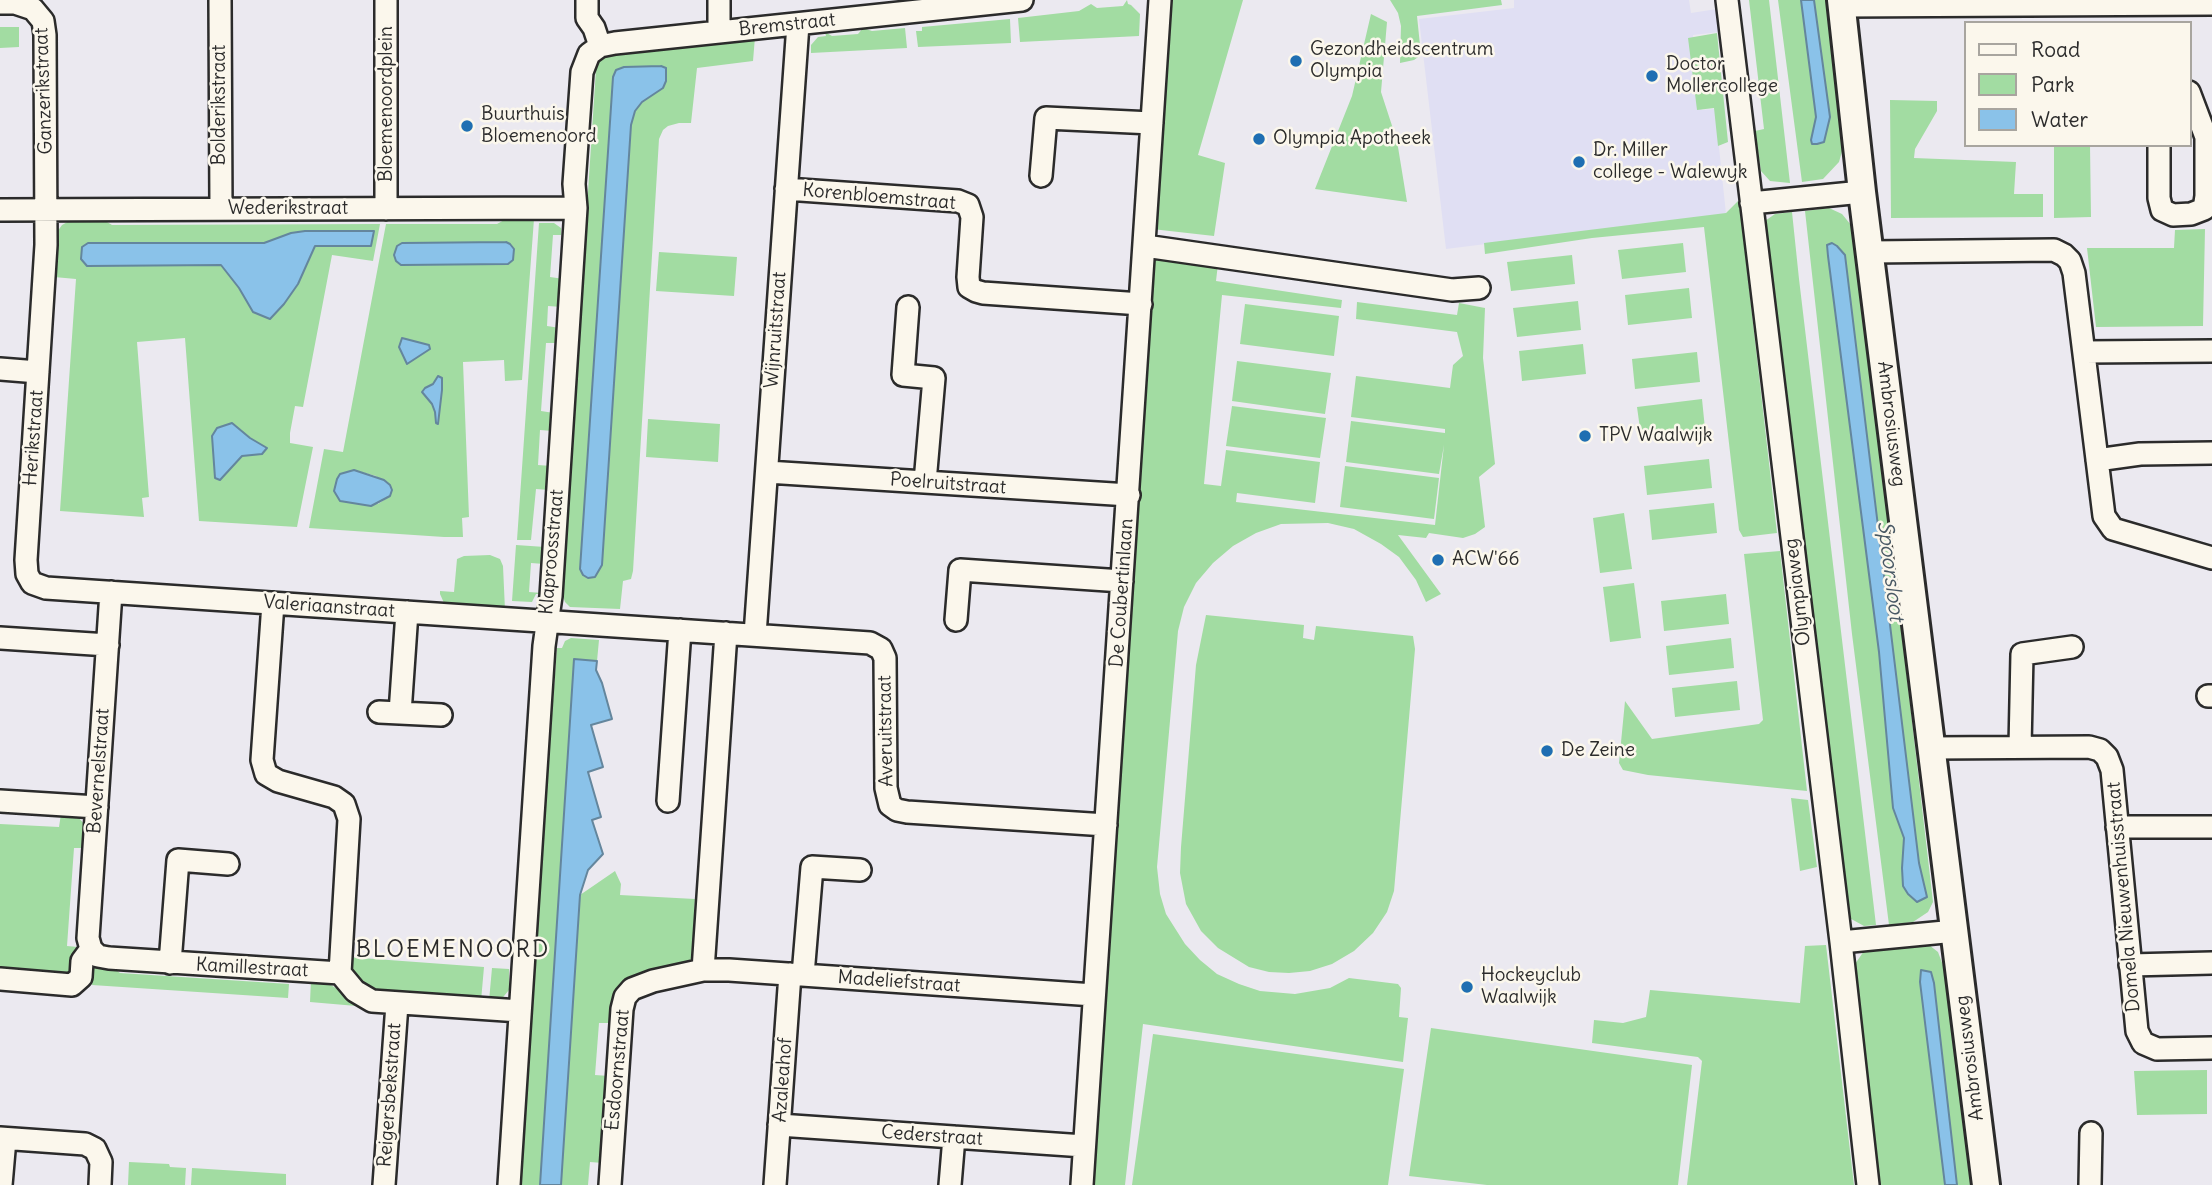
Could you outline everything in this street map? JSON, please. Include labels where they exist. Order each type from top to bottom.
[{"type":"main road","name":"Ambrosiusweg","points":[[1842,3],[1862,192],[1986,1185]]},
{"type":"street","name":"Bolderikstraat","points":[[220,0],[221,209]]},
{"type":"street","name":"Bloemenoordplein","points":[[386,0],[386,209]]},
{"type":"street","points":[[587,0],[587,18],[594,28],[600,46],[719,32],[719,0]]},
{"type":"street","name":"Bremstraat","points":[[719,32],[1021,0]]},
{"type":"street","name":"De Coubertinlaan","points":[[1082,1185],[1160,0]]},
{"type":"street","name":"Olympiaweg","points":[[1727,0],[1868,1185]]},
{"type":"street","name":"Ganzerikstraat","points":[[0,3],[15,3],[33,9],[43,21],[46,211]]},
{"type":"street","points":[[1842,3],[2158,14],[2212,4]]},
{"type":"street","name":"Wijnruitstraat","points":[[755,635],[798,24]]},
{"type":"street","name":"Klaproosstraat","points":[[509,1185],[544,646],[551,596],[582,72],[589,54],[600,46]]},
{"type":"street","points":[[2159,147],[2162,210],[2173,215],[2191,214],[2204,209],[2206,137],[2191,97]]},
{"type":"street","points":[[1041,176],[1046,118],[1152,123]]},
{"type":"street","name":"Korenbloemstraat","points":[[786,189],[958,201],[968,205],[972,216],[968,277],[969,287],[976,291],[1141,304]]},
{"type":"street","points":[[1751,203],[1862,192]]},
{"type":"street","name":"Wederikstraat","points":[[0,210],[576,208]]},
{"type":"street","name":"Herikstraat","points":[[46,211],[27,574],[32,583],[46,588],[111,592]]},
{"type":"street","points":[[1144,246],[1452,290],[1479,288]]},
{"type":"street","points":[[1870,252],[2053,250],[2070,261],[2074,273],[2104,516],[2113,529],[2212,558]]},
{"type":"street","points":[[908,307],[903,375],[934,378],[925,482]]},
{"type":"street","points":[[2084,352],[2212,351]]},
{"type":"street","points":[[0,369],[38,372]]},
{"type":"street","points":[[2097,460],[2140,454],[2212,453]]},
{"type":"street","name":"Poelruitstraat","points":[[766,472],[1129,495]]},
{"type":"street","points":[[956,620],[960,570],[1122,580]]},
{"type":"street","name":"Valeriaanstraat","points":[[111,592],[547,621]]},
{"type":"street","name":"Bevernelstraat","points":[[91,949],[88,938],[111,592]]},
{"type":"street","points":[[273,603],[262,760],[265,774],[278,781],[334,797],[344,804],[349,819],[340,973],[355,991],[372,1001],[520,1011]]},
{"type":"street","points":[[407,612],[390,713],[441,715]]},
{"type":"street","name":"Averuitstraat","points":[[547,621],[870,643],[881,649],[886,658],[886,788],[890,805],[907,812],[1106,825]]},
{"type":"street","points":[[668,801],[680,630]]},
{"type":"street","points":[[703,970],[726,633]]},
{"type":"street","points":[[0,638],[108,645]]},
{"type":"street","points":[[2020,747],[2022,654],[2072,647]]},
{"type":"street","name":"Domela Nieuwenhuisstraat","points":[[1932,748],[2089,747],[2100,750],[2107,757],[2112,770],[2137,1031],[2143,1043],[2157,1049],[2212,1048]]},
{"type":"street","points":[[0,801],[97,807]]},
{"type":"street","points":[[2117,827],[2212,827]]},
{"type":"street","points":[[170,963],[177,860],[228,864]]},
{"type":"street","name":"Azaleahof","points":[[775,1185],[779,1125],[811,867],[860,870]]},
{"type":"street","points":[[1840,942],[1955,931]]},
{"type":"street","points":[[0,979],[72,985],[81,977],[82,961],[91,949]]},
{"type":"street","name":"Kamillestraat","points":[[91,949],[98,956],[109,958],[340,973]]},
{"type":"street","points":[[2130,965],[2212,963]]},
{"type":"street","name":"Madeliefstraat","points":[[703,970],[1094,995]]},
{"type":"street","name":"Esdoornstraat","points":[[610,1185],[625,997],[632,989],[653,981],[703,970]]},
{"type":"street","name":"Reigersbekstraat","points":[[384,1185],[397,1004]]},
{"type":"street","name":"Cederstraat","points":[[779,1125],[1084,1146]]},
{"type":"street","points":[[2091,1133],[2091,1185]]},
{"type":"street","points":[[950,1185],[954,1137]]},
{"type":"street","points":[[1,1185],[2,1139],[85,1144],[95,1149],[101,1162],[100,1185]]},
{"type":"shaded area","name":"Dr. Miller college - Walewyk","points":[[1514,0],[1689,0],[1691,13],[1717,9],[1719,32],[1693,35],[1702,110],[1715,109],[1726,214],[1446,249],[1419,19],[1514,8]]},
{"type":"green space","points":[[1127,0],[1140,14],[1139,36],[1020,42],[1018,18],[1079,11],[1091,4],[1097,8],[1123,6]]},
{"type":"green space","points":[[1169,0],[1243,0],[1198,155],[1225,163],[1214,236],[1152,229]]},
{"type":"green space","points":[[1390,0],[1501,0],[1502,5],[1417,16],[1421,55],[1414,60],[1400,63],[1401,26],[1398,13]]},
{"type":"green space","points":[[1749,0],[1769,0],[1790,183],[1770,181],[1761,171],[1755,131],[1764,129]]},
{"type":"green space","points":[[1778,0],[1801,0],[1816,117],[1811,140],[1813,144],[1817,144],[1824,142],[1830,117],[1814,0],[1829,0],[1846,137],[1839,162],[1823,179],[1802,182]]},
{"type":"green space","points":[[1371,14],[1387,22],[1381,92],[1397,141],[1407,202],[1315,189],[1352,96]]},
{"type":"green space","points":[[1010,19],[1011,43],[918,47],[916,31],[922,31],[922,27]]},
{"type":"green space","points":[[0,27],[19,27],[19,47],[0,48]]},
{"type":"green space","points":[[863,28],[872,31],[905,28],[907,48],[811,53],[811,45],[818,37],[826,36],[825,32],[832,36],[858,34]]},
{"type":"green space","points":[[1717,33],[1728,142],[1718,146],[1714,108],[1697,110],[1688,38]]},
{"type":"green space","points":[[755,37],[753,61],[697,68],[691,123],[668,126],[659,139],[633,571],[631,579],[623,581],[620,609],[570,607],[562,593],[596,69],[598,63],[607,55]],"holes":[[[616,70],[666,81],[663,88],[642,102],[635,111],[631,125],[602,565],[583,575],[580,569],[613,77]]]},
{"type":"green space","points":[[1890,100],[1937,101],[1937,111],[1915,149],[1914,158],[2016,162],[2014,194],[2043,194],[2043,217],[1891,218]]},
{"type":"green space","points":[[2054,147],[2090,147],[2091,217],[2054,218]]},
{"type":"green space","points":[[1739,200],[1777,533],[1743,537],[1739,530],[1704,227],[1592,238],[1485,254],[1484,243],[1726,213]]},
{"type":"green space","points":[[1829,208],[1842,214],[1855,230],[1933,902],[1928,912],[1913,922],[1889,925],[1852,634],[1805,211]],"holes":[[[1838,246],[1845,255],[1919,863],[1922,874],[1904,853],[1904,838],[1893,808],[1879,652],[1828,256]]]},
{"type":"green space","points":[[1792,212],[1876,925],[1864,926],[1844,915],[1762,223],[1775,214]]},
{"type":"green space","points":[[102,219],[112,225],[380,224],[373,261],[332,255],[303,407],[295,406],[290,433],[290,443],[313,447],[297,527],[199,521],[185,338],[137,342],[149,497],[142,498],[144,517],[60,511],[76,279],[54,277],[57,232],[71,220]],"holes":[[[305,231],[371,246],[314,246],[298,284],[270,319],[239,288],[221,265],[88,243],[264,243]],[[232,423],[267,448],[262,454],[242,456],[215,478],[212,436]]]},
{"type":"green space","points":[[506,219],[534,219],[522,380],[505,381],[504,360],[463,362],[469,517],[462,518],[463,537],[309,528],[324,449],[343,452],[386,224],[497,224]],"holes":[[[354,470],[376,476],[390,496],[378,504]]]},
{"type":"green space","points":[[539,223],[554,223],[561,228],[561,235],[553,235],[550,277],[564,279],[562,307],[548,306],[547,326],[560,328],[559,343],[546,343],[541,411],[554,413],[553,431],[540,430],[538,465],[551,466],[549,490],[536,489],[531,540],[517,540]]},
{"type":"green space","points":[[2205,229],[2203,326],[2096,327],[2087,248],[2174,248],[2175,230]]},
{"type":"green space","points":[[1683,243],[1686,272],[1622,279],[1618,250]]},
{"type":"green space","points":[[659,252],[737,257],[734,296],[656,291]]},
{"type":"green space","points":[[1148,254],[1218,264],[1216,281],[1342,300],[1341,308],[1222,295],[1204,484],[1221,486],[1226,450],[1320,462],[1315,503],[1237,493],[1236,502],[1435,525],[1444,445],[1439,474],[1346,462],[1351,421],[1445,433],[1445,429],[1351,417],[1356,376],[1450,388],[1453,365],[1463,356],[1457,332],[1356,319],[1357,302],[1457,315],[1459,303],[1485,308],[1483,358],[1495,464],[1479,477],[1485,527],[1463,538],[1429,533],[1426,538],[1398,535],[1441,594],[1426,602],[1416,580],[1399,557],[1354,529],[1328,523],[1281,524],[1256,533],[1233,546],[1213,563],[1196,583],[1184,607],[1178,631],[1157,867],[1160,894],[1166,914],[1185,944],[1217,974],[1260,991],[1295,994],[1330,988],[1349,978],[1398,984],[1401,988],[1399,1017],[1408,1018],[1403,1062],[1143,1024],[1125,1185],[1092,1185]]},
{"type":"green space","points":[[1572,255],[1575,284],[1511,291],[1507,262]]},
{"type":"green space","points":[[1689,288],[1692,318],[1628,325],[1625,295]]},
{"type":"green space","points":[[1578,301],[1581,330],[1517,337],[1513,308]]},
{"type":"green space","points":[[1245,304],[1339,316],[1334,356],[1240,344]]},
{"type":"green space","points":[[1583,344],[1586,374],[1522,381],[1519,351]]},
{"type":"green space","points":[[1697,352],[1700,382],[1635,389],[1632,359]]},
{"type":"green space","points":[[1237,361],[1331,373],[1325,414],[1232,401]]},
{"type":"green space","points":[[1702,399],[1705,429],[1641,436],[1637,407]]},
{"type":"green space","points":[[1232,406],[1326,418],[1320,458],[1226,446]]},
{"type":"green space","points":[[648,419],[720,424],[718,462],[646,457]]},
{"type":"green space","points":[[1709,459],[1712,488],[1647,495],[1644,466]]},
{"type":"green space","points":[[1345,466],[1439,478],[1434,519],[1340,507]]},
{"type":"green space","points":[[1714,503],[1717,533],[1652,540],[1649,510]]},
{"type":"green space","points":[[1624,513],[1632,569],[1600,573],[1593,518]]},
{"type":"green space","points":[[516,545],[545,547],[544,564],[531,563],[529,592],[542,593],[536,594],[532,602],[512,601]]},
{"type":"green space","points":[[1780,551],[1807,791],[1648,775],[1623,770],[1619,763],[1625,701],[1652,739],[1759,724],[1763,720],[1744,554]]},
{"type":"green space","points":[[490,555],[500,559],[503,566],[505,610],[444,603],[440,591],[454,592],[457,559],[464,556]]},
{"type":"green space","points":[[1634,583],[1641,638],[1610,642],[1603,587]]},
{"type":"green space","points":[[1726,594],[1729,624],[1664,631],[1661,601]]},
{"type":"green space","points":[[1206,615],[1304,625],[1303,638],[1314,640],[1316,626],[1413,636],[1415,649],[1394,891],[1387,912],[1373,933],[1354,951],[1332,964],[1310,971],[1289,973],[1249,967],[1218,948],[1201,931],[1186,904],[1180,873],[1181,847],[1196,665]]},
{"type":"green space","points":[[571,638],[599,640],[597,661],[574,659],[540,1185],[521,1185],[518,1142],[524,1142],[542,856],[537,855],[545,823],[542,780],[547,780],[557,648],[562,648],[565,641]]},
{"type":"green space","points":[[1731,638],[1734,668],[1669,675],[1666,646]]},
{"type":"green space","points":[[1737,681],[1740,710],[1675,717],[1672,688]]},
{"type":"green space","points":[[1791,798],[1808,800],[1817,867],[1800,871]]},
{"type":"green space","points":[[61,814],[78,817],[86,826],[86,848],[74,848],[67,946],[78,947],[76,976],[0,973],[0,824],[59,827]]},
{"type":"green space","points":[[615,871],[621,884],[620,895],[695,899],[694,911],[699,921],[694,956],[686,964],[639,976],[613,1023],[599,1023],[595,1075],[609,1076],[603,1163],[590,1162],[588,1185],[561,1185],[580,895]]},
{"type":"green space","points":[[1918,943],[1929,945],[1938,952],[1944,968],[1971,1185],[1957,1185],[1934,983],[1921,971],[1920,982],[1945,1185],[1880,1185],[1855,964],[1864,951],[1875,947]]},
{"type":"green space","points":[[1826,945],[1854,1185],[1687,1185],[1702,1061],[1698,1057],[1592,1043],[1594,1020],[1623,1023],[1646,1017],[1650,990],[1800,1003],[1805,946]]},
{"type":"green space","points":[[348,957],[484,967],[481,1001],[376,994],[356,978]]},
{"type":"green space","points":[[94,965],[112,967],[120,973],[289,984],[288,998],[92,985]]},
{"type":"green space","points":[[492,968],[509,969],[509,990],[499,1002],[489,1001]]},
{"type":"green space","points":[[311,980],[324,981],[368,1007],[310,1002]]},
{"type":"green space","points":[[1431,1028],[1692,1065],[1678,1185],[1487,1185],[1409,1176]]},
{"type":"green space","points":[[1153,1034],[1404,1069],[1388,1185],[1132,1185]]},
{"type":"green space","points":[[2207,1070],[2207,1114],[2137,1115],[2134,1071]]},
{"type":"green space","points":[[129,1162],[169,1164],[170,1167],[186,1168],[185,1185],[128,1185]]},
{"type":"green space","points":[[192,1168],[286,1174],[286,1185],[191,1185]]},
{"type":"water","points":[[1801,0],[1814,0],[1830,117],[1824,142],[1817,144],[1812,144],[1811,140],[1816,117]]},
{"type":"water","points":[[624,67],[666,68],[663,88],[642,102],[635,111],[631,125],[602,565],[595,577],[588,578],[580,569],[613,77],[616,70]]},
{"type":"water","points":[[305,231],[374,231],[371,246],[315,246],[298,284],[270,319],[253,312],[221,265],[87,266],[81,259],[82,247],[88,243],[264,243]]},
{"type":"water","points":[[506,242],[514,249],[513,260],[508,264],[401,265],[394,255],[397,246],[402,243]]},
{"type":"water","points":[[1832,243],[1845,255],[1919,863],[1927,897],[1917,902],[1903,886],[1904,838],[1893,808],[1879,652],[1828,256],[1827,245]]},
{"type":"water","points":[[402,338],[429,345],[430,349],[407,364],[399,347]]},
{"type":"water","points":[[438,376],[442,378],[442,390],[438,424],[432,404],[422,392],[433,384]]},
{"type":"water","points":[[232,423],[267,448],[262,454],[242,456],[220,480],[215,478],[212,436],[217,428]]},
{"type":"water","points":[[354,470],[384,480],[392,490],[390,496],[371,506],[340,501],[334,491],[337,479],[340,474]]},
{"type":"water","points":[[574,659],[597,661],[596,670],[612,719],[591,725],[603,767],[588,772],[601,817],[592,820],[603,854],[588,870],[580,895],[561,1185],[540,1185]]},
{"type":"water","points":[[1921,970],[1931,972],[1934,983],[1957,1185],[1945,1185],[1920,982]]},
{"type":"place","name":"Gezondheidscentrum Olympia","points":[[1296,61]]},
{"type":"place","name":"Doctor Mollercollege","points":[[1652,76]]},
{"type":"place","name":"Buurthuis Bloemenoord","points":[[467,126]]},
{"type":"place","name":"Olympia Apotheek","points":[[1259,139]]},
{"type":"place","name":"Dr. Miller college - Walewyk","points":[[1579,162]]},
{"type":"place","name":"TPV Waalwijk","points":[[1585,436]]},
{"type":"place","name":"ACW'66","points":[[1438,560]]},
{"type":"place","name":"De Zeine","points":[[1547,751]]},
{"type":"place","name":"Hockeyclub Waalwijk","points":[[1467,987]]},
{"type":"district","name":"BLOEMENOORD","points":[[453,950]]},
{"type":"water label","name":"Spoorsloot","points":[[1890,571]]}]
